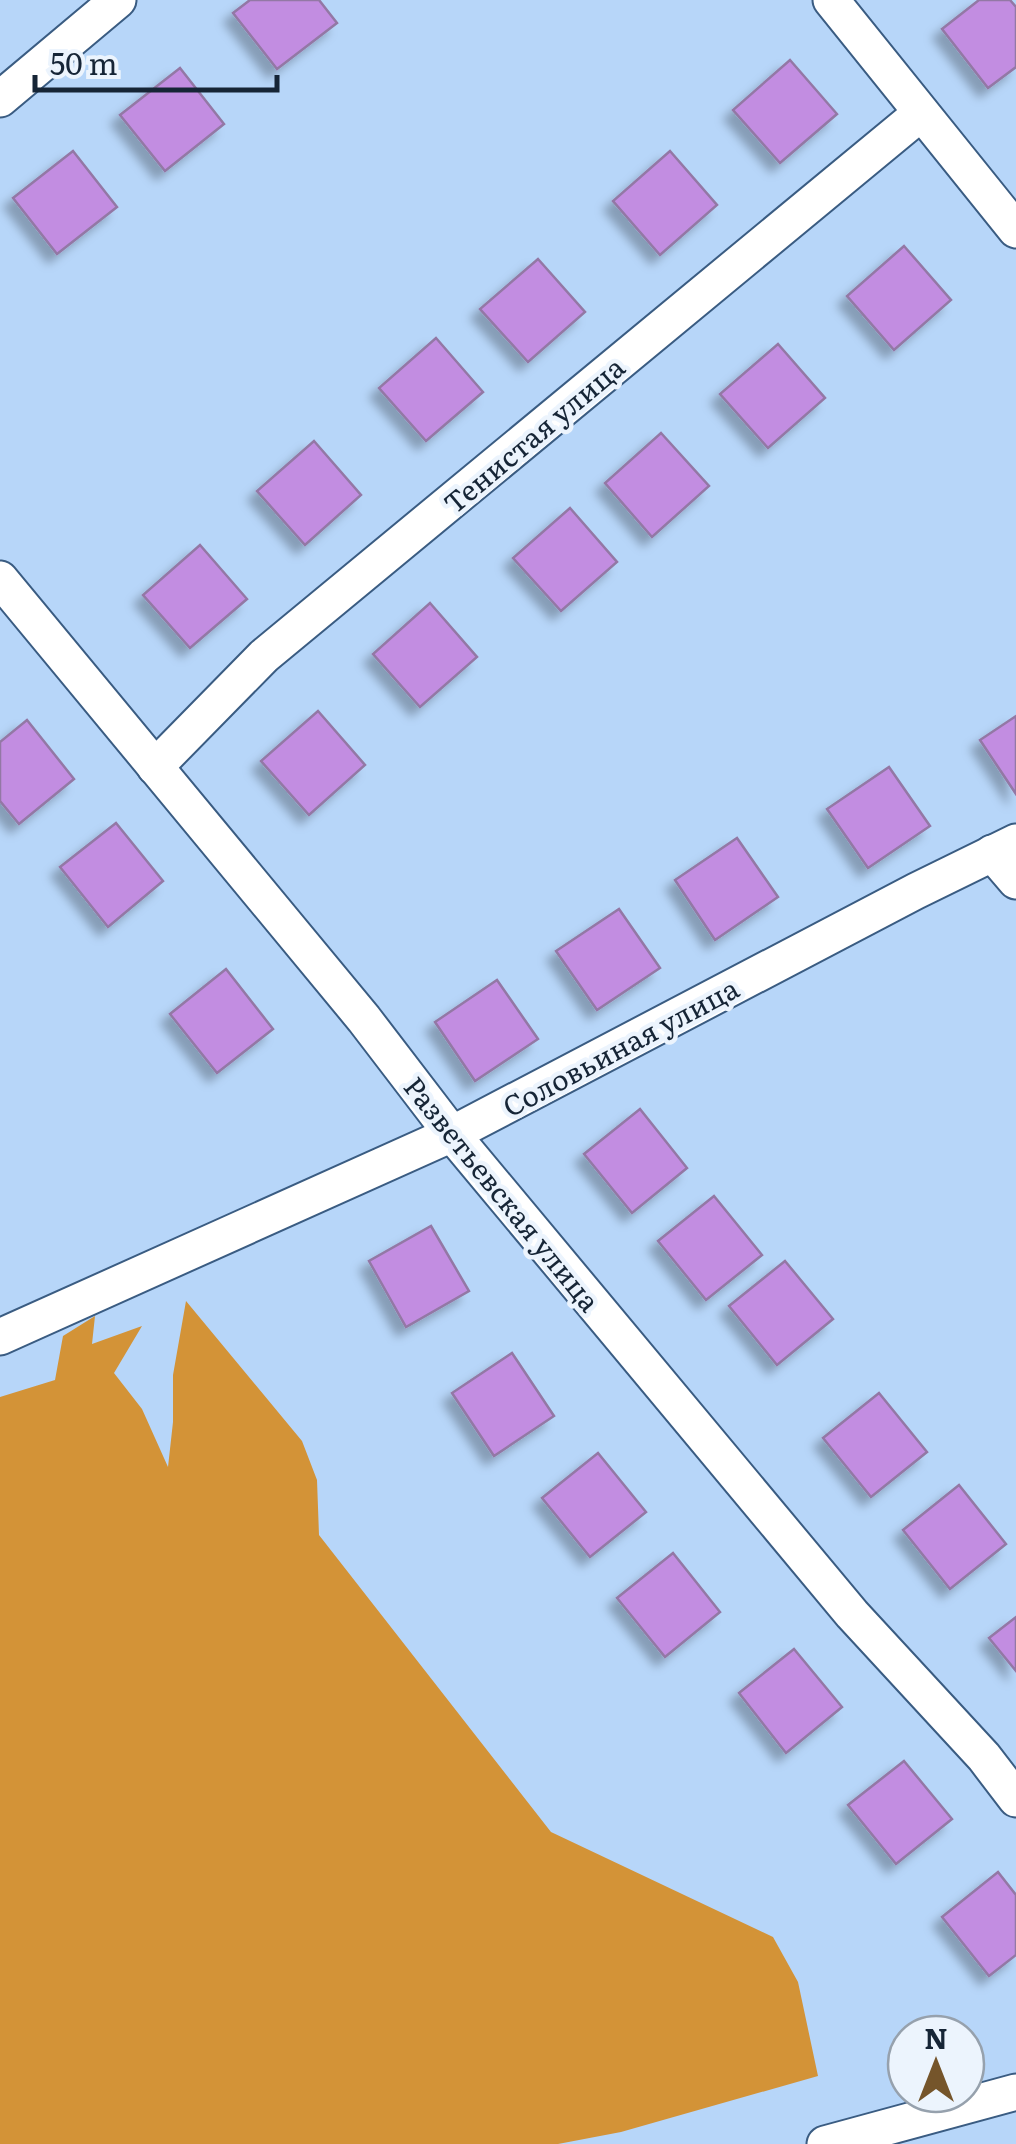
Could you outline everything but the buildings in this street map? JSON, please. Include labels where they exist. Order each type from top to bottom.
[{"type":"street","points":[[0,98],[118,0]]},
{"type":"street","points":[[831,0],[1016,230]]},
{"type":"street","name":"Тенистая улица","points":[[155,767],[264,656],[922,112]]},
{"type":"street","name":"Разветьевская улица","points":[[0,579],[364,1019],[452,1134],[852,1614],[984,1758],[1016,1799]]},
{"type":"street","points":[[1004,848],[1016,881]]},
{"type":"street","name":"Соловьиная улица","points":[[0,1337],[452,1134],[1004,848]]},
{"type":"street","points":[[824,2144],[1016,2092]]},
{"type":"shaded area","points":[[186,1301],[302,1441],[317,1480],[319,1535],[551,1832],[773,1937],[798,1982],[818,2076],[621,2132],[558,2144],[0,2144],[0,1397],[55,1380],[63,1336],[95,1316],[92,1344],[142,1326],[114,1373],[142,1409],[168,1467],[173,1375]]}]
